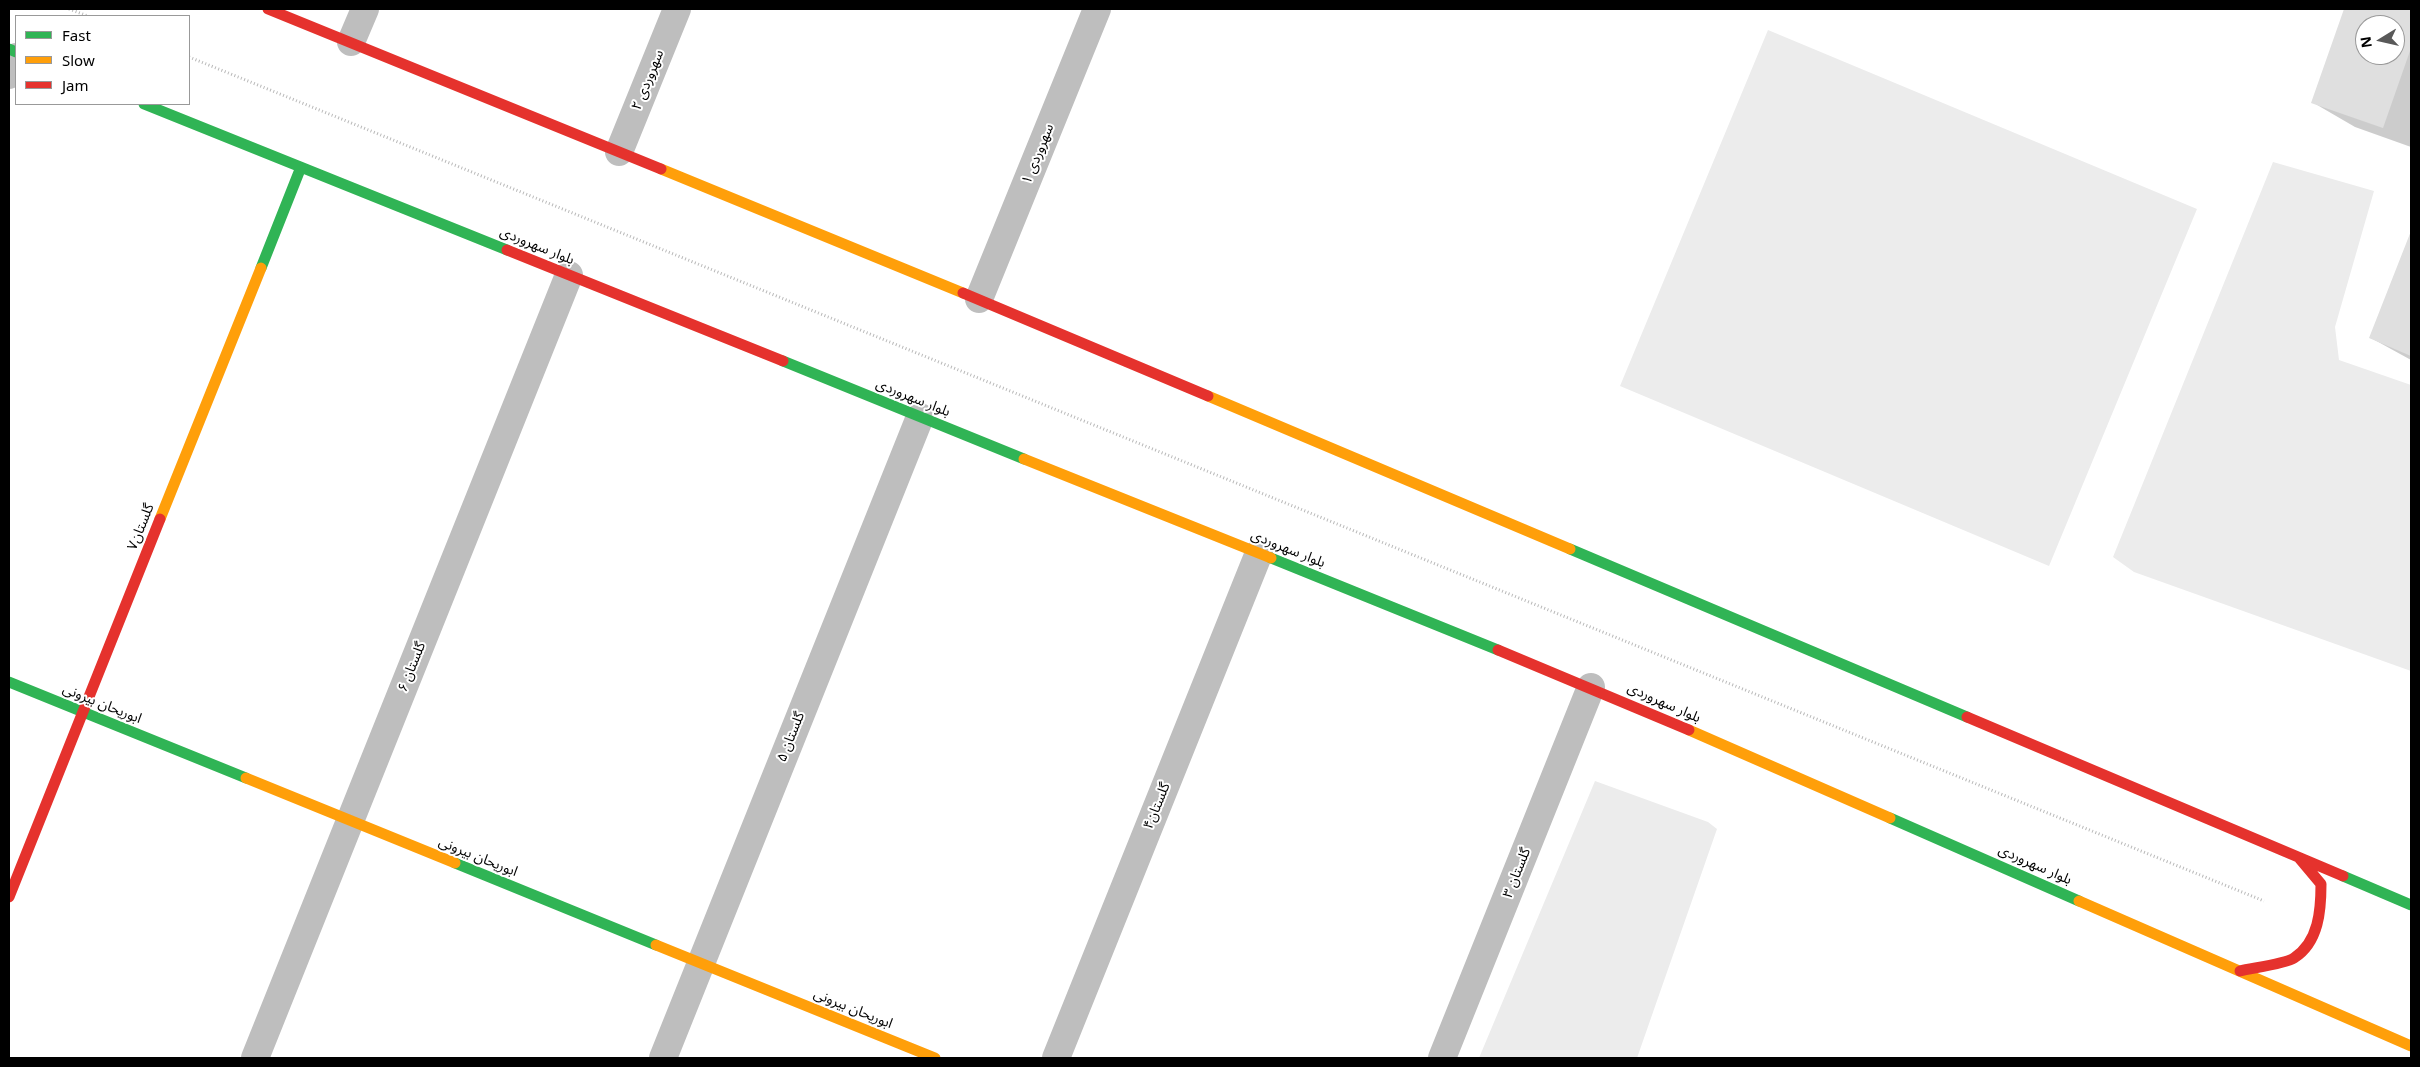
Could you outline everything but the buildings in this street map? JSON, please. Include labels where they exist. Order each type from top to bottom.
[{"type":"main road","points":[[268,9],[979,299],[2411,905]]},
{"type":"main road","name":"بلوار سهروردی","points":[[146,105],[1591,687],[2411,1046]]},
{"type":"main road","name":"گلستان۷","points":[[9,897],[301,167]]},
{"type":"main road","name":"ابوریحان بیرونی","points":[[9,682],[935,1058]]},
{"type":"main road","points":[[2240,971],[2293,959],[2310,942],[2321,912],[2321,884],[2298,857]]},
{"type":"street","points":[[351,42],[365,9]]},
{"type":"street","name":"سهروردی ۲","points":[[619,152],[676,9]]},
{"type":"street","name":"سهروردی ۱","points":[[979,299],[1097,9]]},
{"type":"street","points":[[9,76],[15,60]]},
{"type":"street","name":"گلستان ۶","points":[[255,1058],[569,275]]},
{"type":"street","name":"گلستان ۵","points":[[663,1058],[920,417]]},
{"type":"street","name":"گلستان۴","points":[[1056,1058],[1259,553]]},
{"type":"street","name":"گلستان ۳","points":[[1442,1058],[1591,687]]},
{"type":"path","points":[[69,9],[85,15]]},
{"type":"path","points":[[190,57],[2264,901]]},
{"type":"shaded area","points":[[1768,30],[2197,209],[2049,566],[1620,386]]},
{"type":"shaded area","points":[[2273,162],[2374,191],[2335,327],[2339,360],[2411,385],[2411,671],[2134,572],[2113,557]]},
{"type":"shaded area","points":[[1595,781],[1708,822],[1717,829],[1637,1058],[1479,1058]]},
{"type":"traffic: fast","points":[[9,49],[15,52]]},
{"type":"traffic: fast","points":[[146,105],[507,250]]},
{"type":"traffic: fast","points":[[261,268],[301,167]]},
{"type":"traffic: fast","points":[[783,361],[1024,459]]},
{"type":"traffic: fast","points":[[1570,549],[1967,717]]},
{"type":"traffic: fast","points":[[1271,558],[1498,650]]},
{"type":"traffic: fast","points":[[9,682],[246,778]]},
{"type":"traffic: fast","points":[[1890,818],[2079,901]]},
{"type":"traffic: fast","points":[[455,863],[656,945]]},
{"type":"traffic: fast","points":[[2343,876],[2411,905]]},
{"type":"traffic: slow","points":[[661,169],[963,293]]},
{"type":"traffic: slow","points":[[160,519],[261,268]]},
{"type":"traffic: slow","points":[[1208,396],[1570,549]]},
{"type":"traffic: slow","points":[[1024,459],[1271,558]]},
{"type":"traffic: slow","points":[[1689,730],[1890,818]]},
{"type":"traffic: slow","points":[[246,778],[455,863]]},
{"type":"traffic: slow","points":[[2079,901],[2411,1046]]},
{"type":"traffic: slow","points":[[656,945],[935,1058]]},
{"type":"traffic: jam","points":[[268,9],[661,169]]},
{"type":"traffic: jam","points":[[507,250],[783,361]]},
{"type":"traffic: jam","points":[[963,293],[1208,396]]},
{"type":"traffic: jam","points":[[9,897],[160,519]]},
{"type":"traffic: jam","points":[[1498,650],[1689,730]]},
{"type":"traffic: jam","points":[[1967,717],[2343,876]]},
{"type":"traffic: jam","points":[[2240,971],[2290,960],[2302,951],[2314,934],[2319,915],[2321,884],[2300,859]]}]
